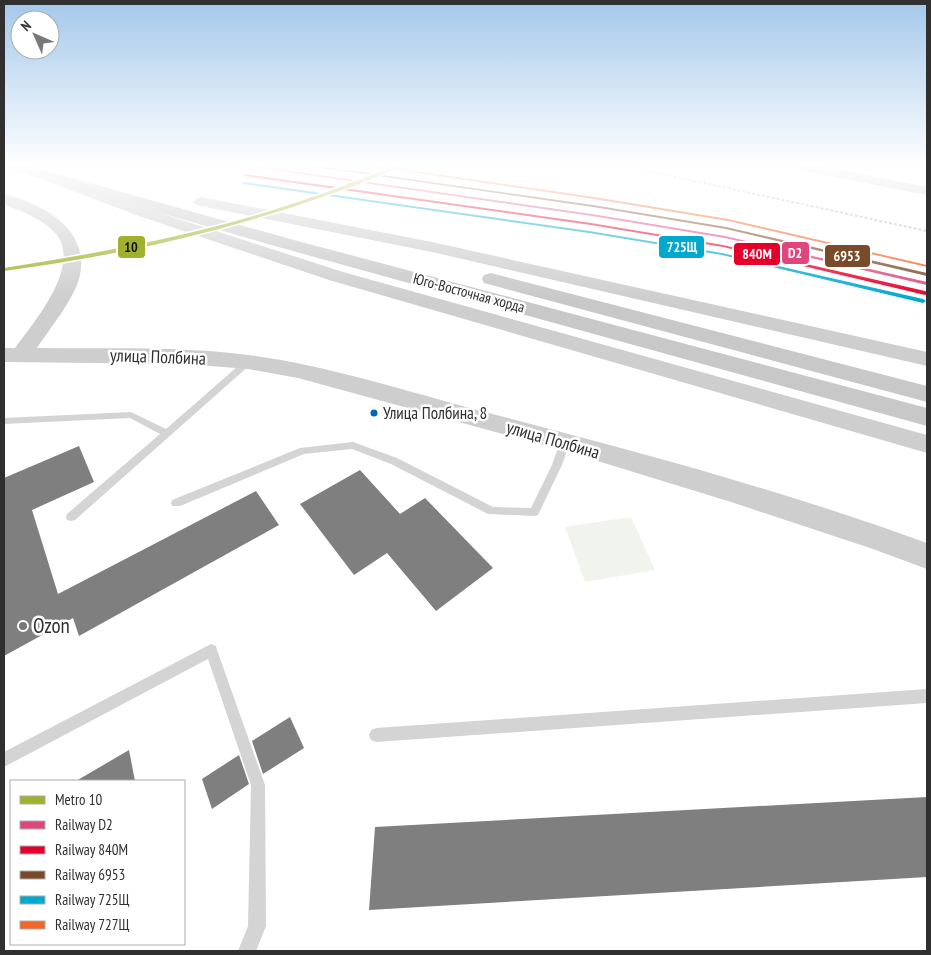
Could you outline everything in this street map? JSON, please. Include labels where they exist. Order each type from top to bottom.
[{"type":"main road","points":[[12,355],[50,314],[69,280],[73,257],[65,234],[41,214],[33,211]]},
{"type":"main road","points":[[140,211],[336,276],[927,444]]},
{"type":"main road","name":"Юго-Восточная хорда","points":[[194,211],[927,417]]},
{"type":"main road","name":"Юго-Восточная хорда","points":[[233,211],[927,394]]},
{"type":"main road","points":[[245,211],[432,247],[927,359]]},
{"type":"main road","name":"улица Полбина","points":[[12,355],[186,357],[248,362],[328,378],[564,442],[731,491],[878,538],[927,556]]},
{"type":"lane","points":[[70,517],[248,362]]},
{"type":"lane","points":[[4,421],[131,415],[166,433]]},
{"type":"lane","points":[[176,503],[303,451],[353,445],[394,461],[492,511],[534,512],[556,465],[564,442]]},
{"type":"lane","points":[[4,760],[211,650],[258,784],[257,926],[247,951]]},
{"type":"lane","points":[[376,735],[927,696]]},
{"type":"shaded area","points":[[631,517],[655,570],[585,582],[565,527]]},
{"type":"building","points":[[79,446],[94,482],[32,510],[58,594],[256,491],[279,525],[79,636],[73,618],[4,656],[4,478]]},
{"type":"building","points":[[360,470],[400,514],[425,498],[493,568],[436,611],[387,553],[354,575],[300,504]]},
{"type":"building","points":[[290,717],[304,748],[263,774],[252,741]]},
{"type":"building","points":[[129,750],[135,780],[78,780]]},
{"type":"building","points":[[239,755],[249,784],[212,809],[202,779]]},
{"type":"building","points":[[927,797],[927,877],[369,910],[375,827]]},
{"type":"railway","points":[[832,211],[927,231]]},
{"type":"metro line","name":"10","points":[[4,270],[155,242],[204,231],[276,211]]},
{"type":"rail line","name":"725Щ","points":[[438,211],[589,232],[722,254],[923,301]]},
{"type":"rail line","name":"840М","points":[[496,211],[723,246],[925,293]]},
{"type":"rail line","name":"D2","points":[[561,211],[725,237],[927,284]]},
{"type":"rail line","name":"6953","points":[[621,211],[726,228],[927,275]]},
{"type":"rail line","name":"727Щ","points":[[671,211],[728,220],[927,266]]},
{"type":"place","name":"Улица Полбина, 8","points":[[374,413]]},
{"type":"place","name":"Ozon","points":[[23,626]]}]
